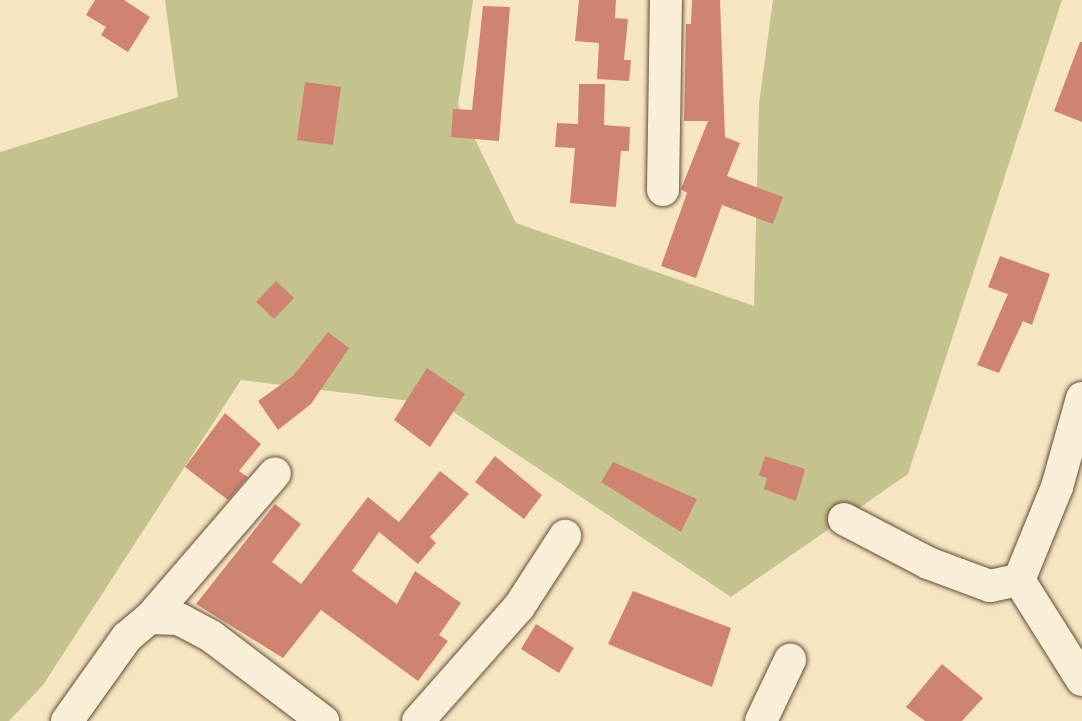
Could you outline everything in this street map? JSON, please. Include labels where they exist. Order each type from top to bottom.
[{"type":"street","points":[[663,190],[666,0]]},
{"type":"street","points":[[1019,580],[1057,487],[1082,398]]},
{"type":"street","points":[[67,721],[127,637],[150,618],[275,473]]},
{"type":"street","points":[[844,519],[928,563],[990,586],[1019,580]]},
{"type":"street","points":[[418,721],[519,607],[565,536]]},
{"type":"street","points":[[1019,580],[1082,680]]},
{"type":"street","points":[[150,618],[179,619],[211,636],[323,721]]},
{"type":"street","points":[[761,721],[790,660]]},
{"type":"shaded area","points":[[165,0],[473,0],[458,105],[516,223],[754,306],[759,104],[773,0],[1062,0],[908,474],[731,597],[443,405],[241,380],[43,685],[9,721],[0,721],[0,152],[178,97]]},
{"type":"building","points":[[95,0],[124,0],[150,17],[128,52],[101,35],[106,27],[86,15]]},
{"type":"building","points":[[579,0],[616,0],[615,18],[628,19],[624,60],[631,60],[629,81],[597,79],[599,43],[575,41]]},
{"type":"building","points":[[692,0],[720,0],[725,137],[740,143],[727,176],[783,197],[773,224],[722,205],[696,278],[661,266],[687,193],[681,189],[708,121],[684,121],[686,24],[691,24]]},
{"type":"building","points":[[483,6],[510,7],[499,141],[451,137],[453,109],[472,110]]},
{"type":"building","points":[[1080,42],[1082,42],[1082,122],[1054,111]]},
{"type":"building","points":[[305,82],[341,87],[333,145],[297,140]]},
{"type":"building","points":[[579,84],[605,84],[604,125],[630,127],[629,151],[621,151],[616,207],[570,203],[575,148],[555,147],[557,123],[578,124]]},
{"type":"building","points":[[1000,256],[1050,274],[1032,325],[1023,321],[999,373],[977,365],[1008,294],[988,287]]},
{"type":"building","points":[[276,281],[294,298],[274,319],[256,302]]},
{"type":"building","points":[[328,332],[349,348],[311,404],[278,430],[258,401],[293,376]]},
{"type":"building","points":[[427,368],[465,394],[430,447],[394,420]]},
{"type":"building","points":[[225,413],[261,444],[239,471],[248,477],[228,500],[185,467]]},
{"type":"building","points":[[495,456],[542,495],[524,519],[475,482]]},
{"type":"building","points":[[765,456],[805,469],[796,501],[764,489],[767,478],[759,475]]},
{"type":"building","points":[[613,462],[697,499],[681,532],[601,482]]},
{"type":"building","points":[[440,471],[469,494],[430,537],[436,543],[418,564],[379,532],[352,571],[397,604],[415,571],[461,603],[439,635],[448,641],[418,681],[321,610],[283,658],[196,604],[275,504],[301,524],[272,562],[301,584],[368,497],[399,522]]},
{"type":"building","points":[[633,591],[731,628],[712,687],[608,644]]},
{"type":"building","points":[[536,624],[574,648],[559,673],[521,649]]},
{"type":"building","points":[[942,664],[983,698],[962,721],[925,721],[906,707]]}]
